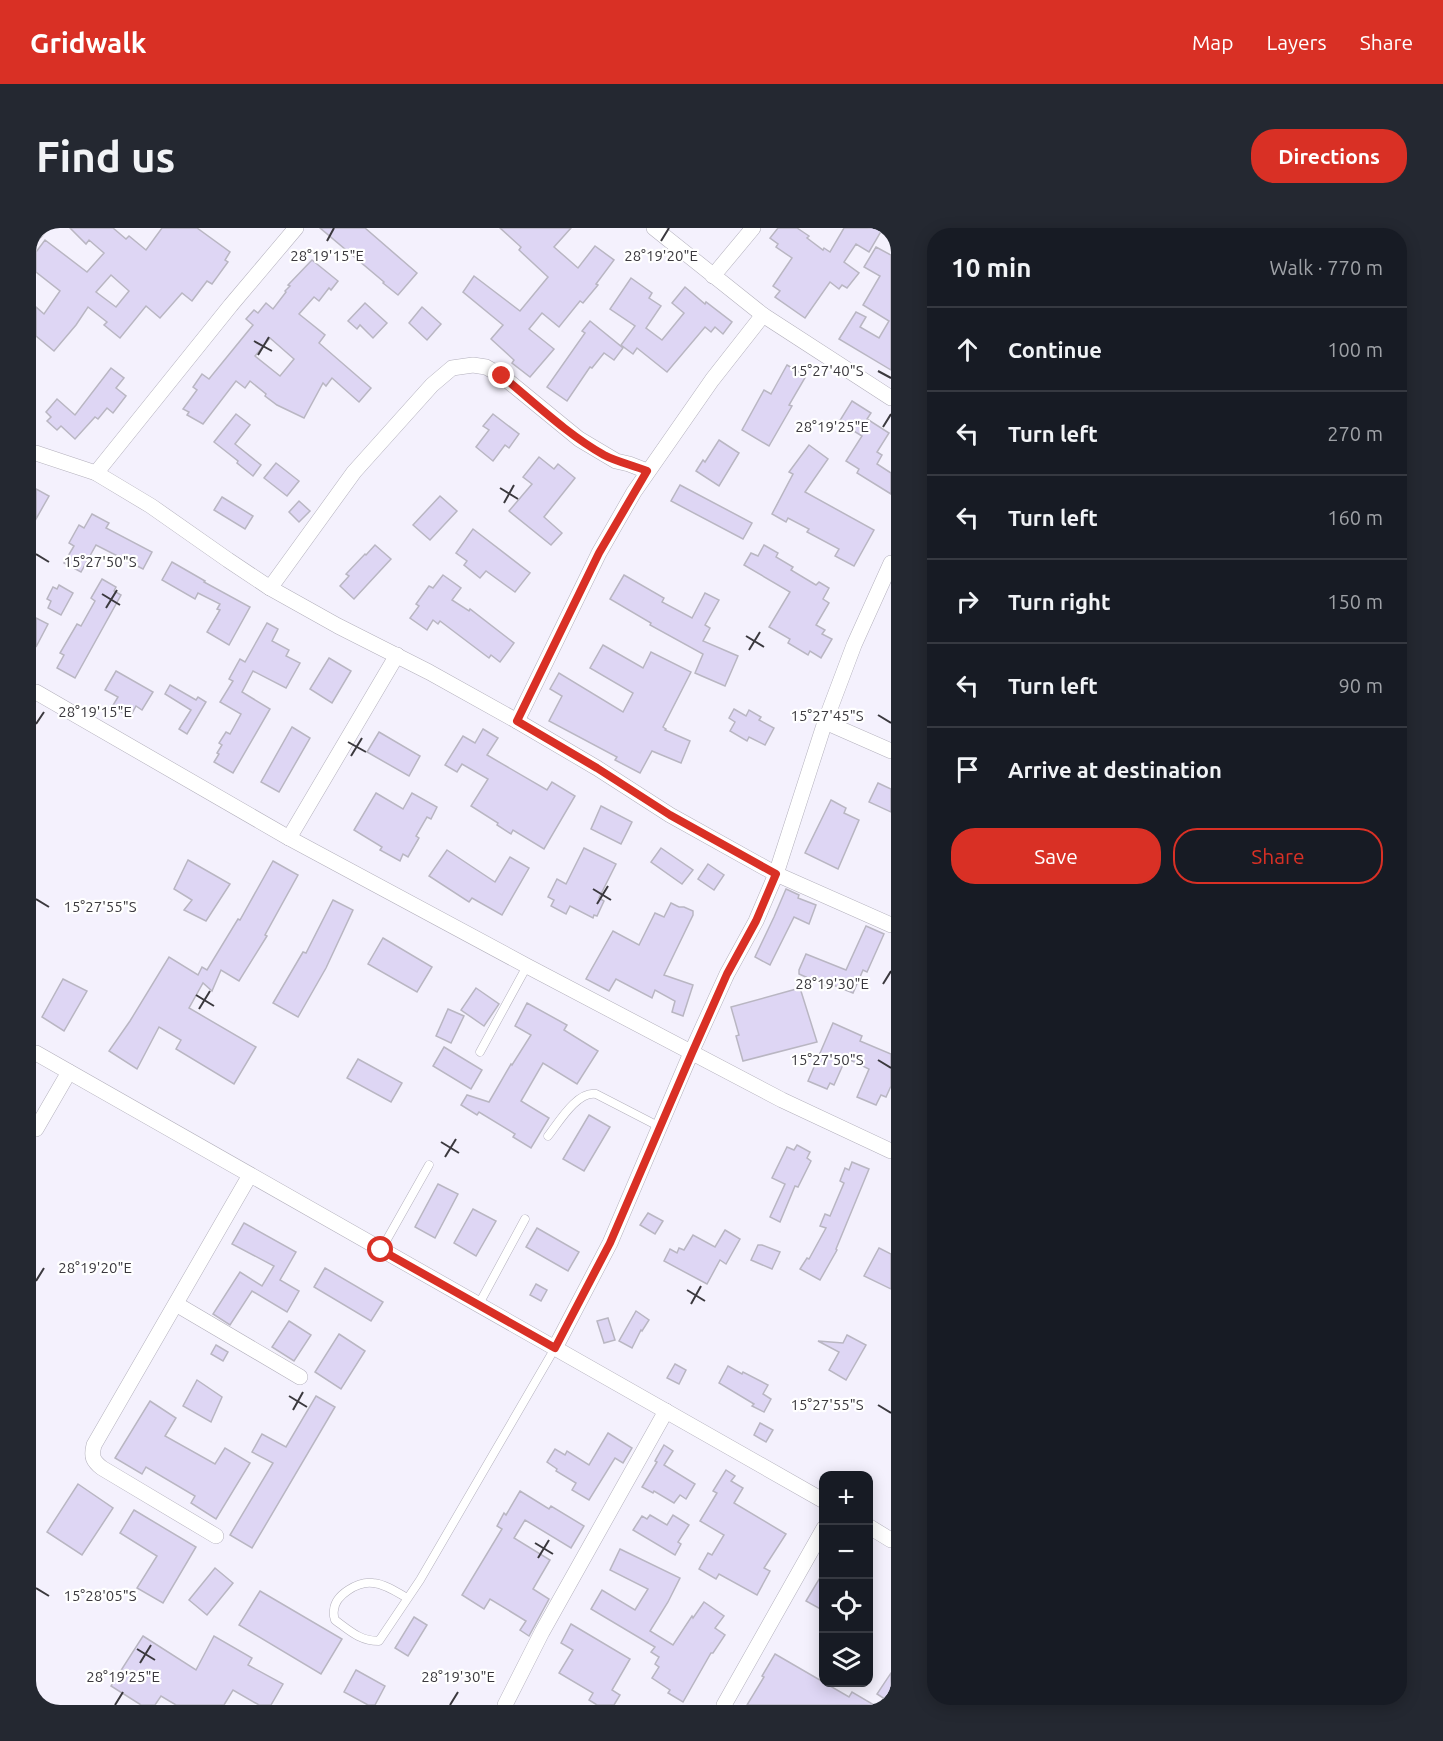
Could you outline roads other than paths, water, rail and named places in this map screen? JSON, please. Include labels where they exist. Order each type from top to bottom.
[{"type":"street","points":[[36,232],[39,228]]},
{"type":"street","points":[[96,473],[224,313],[296,228]]},
{"type":"street","points":[[654,228],[763,315],[891,398]]},
{"type":"street","points":[[712,276],[753,228]]},
{"type":"street","points":[[517,721],[599,553],[647,471],[712,380],[763,315]]},
{"type":"street","points":[[270,588],[354,472],[432,385],[452,368],[473,365],[486,367],[502,376],[579,439],[616,461],[647,471]]},
{"type":"street","points":[[36,453],[96,473],[151,506],[270,588],[517,721],[597,768],[670,815],[776,874],[891,925]]},
{"type":"street","points":[[555,1348],[610,1243],[727,974],[756,921],[776,874],[825,722],[854,645],[891,563]]},
{"type":"street","points":[[289,838],[397,655]]},
{"type":"street","points":[[36,692],[289,838],[527,966],[782,1100],[891,1151]]},
{"type":"street","points":[[825,722],[891,751]]},
{"type":"street","points":[[36,1053],[819,1498]]},
{"type":"street","points":[[36,1129],[69,1072]]},
{"type":"street","points":[[216,1536],[102,1468],[94,1461],[92,1454],[94,1445],[250,1175]]},
{"type":"street","points":[[176,1305],[300,1377]]},
{"type":"street","points":[[505,1705],[542,1632],[666,1411]]},
{"type":"street","points":[[873,1529],[891,1540]]},
{"type":"street","points":[[724,1705],[819,1537]]},
{"type":"lane","points":[[480,1052],[527,966]]},
{"type":"lane","points":[[548,1136],[579,1098],[590,1093],[660,1126]]},
{"type":"lane","points":[[381,1250],[429,1165]]},
{"type":"lane","points":[[479,1304],[525,1219]]},
{"type":"lane","points":[[407,1598],[389,1588],[372,1583],[358,1585],[341,1595],[333,1609],[335,1620],[367,1641],[379,1641],[420,1580],[555,1348]]}]
